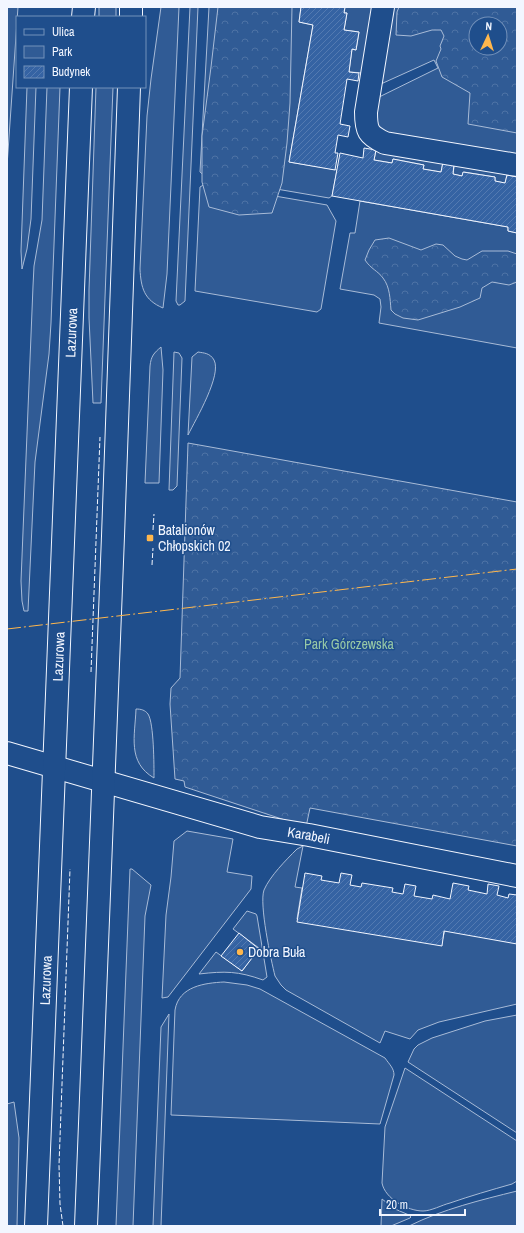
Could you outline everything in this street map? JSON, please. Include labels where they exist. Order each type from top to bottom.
[{"type":"main road","points":[[383,7],[366,112],[366,127],[375,138],[385,143],[517,165]]},
{"type":"main road","name":"Lazurowa","points":[[36,1226],[80,88]]},
{"type":"main road","points":[[86,1226],[129,88]]},
{"type":"main road","name":"Karabeli","points":[[7,753],[260,827],[309,835],[517,876]]},
{"type":"green space","points":[[7,7],[18,7],[17,16],[16,16],[7,166]]},
{"type":"green space","points":[[99,7],[116,7],[116,16],[99,16]]},
{"type":"green space","points":[[161,7],[179,7],[167,274],[163,308],[152,301],[145,293],[141,282],[140,269],[147,116]]},
{"type":"green space","points":[[190,7],[198,7],[185,301],[178,305],[176,301]]},
{"type":"green space","points":[[209,7],[301,7],[299,22],[313,25],[289,162],[337,170],[332,196],[329,198],[206,177],[200,172]]},
{"type":"green space","points":[[218,7],[292,7],[290,103],[287,143],[282,183],[272,213],[239,215],[209,207],[202,182],[202,136]]},
{"type":"green space","points":[[345,7],[375,7],[365,73],[349,72],[352,49],[356,50],[359,32],[344,30],[347,13],[344,13]]},
{"type":"green space","points":[[388,7],[517,7],[517,158],[378,131],[371,101],[438,68],[434,60],[372,88]]},
{"type":"green space","points":[[399,7],[517,7],[517,133],[468,124],[470,93],[442,77],[436,61],[444,36],[441,30],[432,30],[411,36],[396,35],[397,12]]},
{"type":"green space","points":[[27,88],[36,88],[31,219],[27,249],[22,269],[21,251]]},
{"type":"green space","points":[[47,88],[60,88],[49,354],[35,462],[28,611],[24,611],[21,581],[33,286],[34,266],[42,220]]},
{"type":"green space","points":[[96,88],[113,88],[101,403],[93,403],[89,290]]},
{"type":"green space","points":[[376,150],[444,157],[441,172],[423,169],[424,165],[393,159],[392,163],[374,160]]},
{"type":"green space","points":[[455,160],[517,170],[517,177],[507,175],[505,183],[495,181],[495,177],[464,172],[462,176],[453,174]]},
{"type":"green space","points":[[205,184],[327,205],[336,221],[321,309],[317,312],[195,291],[200,187]]},
{"type":"green space","points":[[360,201],[508,227],[508,231],[517,233],[517,348],[379,323],[381,307],[380,299],[374,295],[340,289],[350,233],[355,233]]},
{"type":"green space","points":[[389,238],[421,250],[436,244],[443,245],[455,256],[467,260],[482,251],[508,251],[517,254],[517,282],[509,285],[492,282],[482,288],[480,298],[460,307],[418,320],[403,318],[391,310],[387,285],[381,276],[365,260],[375,240]]},
{"type":"green space","points":[[161,347],[163,370],[159,483],[145,483],[150,366],[153,355]]},
{"type":"green space","points":[[174,352],[179,353],[182,358],[177,486],[173,490],[169,490]]},
{"type":"green space","points":[[198,352],[211,356],[216,367],[207,397],[188,435],[192,357]]},
{"type":"green space","name":"Park Górczewska","points":[[188,443],[517,502],[517,846],[310,808],[306,827],[185,787],[184,781],[175,779],[170,704],[171,688],[180,678]]},
{"type":"green space","points":[[136,709],[146,712],[150,719],[153,745],[154,778],[145,772],[136,756],[134,738]]},
{"type":"green space","points":[[187,831],[233,839],[227,872],[252,876],[251,889],[168,997],[162,998],[166,915],[174,841]]},
{"type":"green space","points":[[303,846],[295,887],[302,888],[297,919],[441,945],[445,930],[517,943],[517,1004],[439,1022],[418,1030],[410,1039],[385,1031],[380,1043],[286,990],[275,976],[266,932],[263,897],[264,890],[274,874],[297,849]]},
{"type":"green space","points":[[130,869],[132,869],[151,885],[145,916],[133,1226],[116,1226]]},
{"type":"green space","points":[[247,911],[256,914],[257,916],[267,977],[263,980],[231,972],[199,974],[216,952],[242,971],[259,948],[233,929]]},
{"type":"green space","points":[[224,982],[247,985],[260,989],[385,1058],[392,1068],[394,1075],[380,1124],[171,1115],[175,1010],[177,1002],[187,991],[194,987],[209,983]]},
{"type":"green space","points":[[169,1014],[161,1226],[153,1226],[161,1027]]},
{"type":"green space","points":[[517,1015],[517,1133],[408,1062],[414,1049],[418,1045],[432,1038],[485,1021]]},
{"type":"green space","points":[[405,1068],[517,1141],[517,1181],[512,1184],[426,1211],[411,1209],[392,1199],[384,1189],[382,1183],[385,1127]]},
{"type":"green space","points":[[14,1102],[19,1138],[17,1226],[7,1226],[7,1104]]},
{"type":"green space","points":[[517,1191],[517,1226],[409,1226],[449,1210]]},
{"type":"green space","points":[[382,1199],[395,1209],[411,1217],[391,1226],[381,1226]]},
{"type":"building","points":[[301,7],[345,7],[344,13],[347,13],[344,30],[359,32],[356,50],[352,49],[349,72],[359,73],[358,81],[347,79],[340,124],[350,126],[348,137],[338,135],[335,153],[338,153],[335,170],[289,162],[313,25],[299,22]]},
{"type":"building","points":[[364,148],[376,150],[374,160],[392,163],[393,159],[424,165],[423,169],[441,172],[443,162],[454,164],[453,174],[462,176],[463,172],[495,177],[495,181],[505,183],[507,175],[517,177],[517,233],[508,231],[508,227],[332,196],[340,153],[363,158]]},
{"type":"building","points":[[305,873],[322,876],[321,880],[339,883],[341,873],[352,875],[350,885],[361,887],[362,883],[393,888],[392,892],[403,894],[405,884],[416,886],[414,896],[432,899],[433,895],[450,899],[453,883],[469,886],[468,890],[487,894],[488,884],[499,886],[497,895],[508,898],[509,894],[517,895],[517,944],[444,931],[442,946],[297,922]]},
{"type":"building","name":"Dobra Buła","points":[[239,933],[259,949],[242,971],[221,956]]},
{"type":"fence","points":[[91,672],[100,437]]},
{"type":"fence","points":[[153,530],[154,514]]},
{"type":"fence","points":[[152,565],[153,548]]},
{"type":"fence","points":[[63,1226],[60,1204],[59,1165],[70,869]]},
{"type":"power","points":[[7,629],[517,569]]},
{"type":"place","name":"Batalionów Chłopskich 02","points":[[150,538]]},
{"type":"place","name":"Dobra Buła","points":[[240,952]]}]
